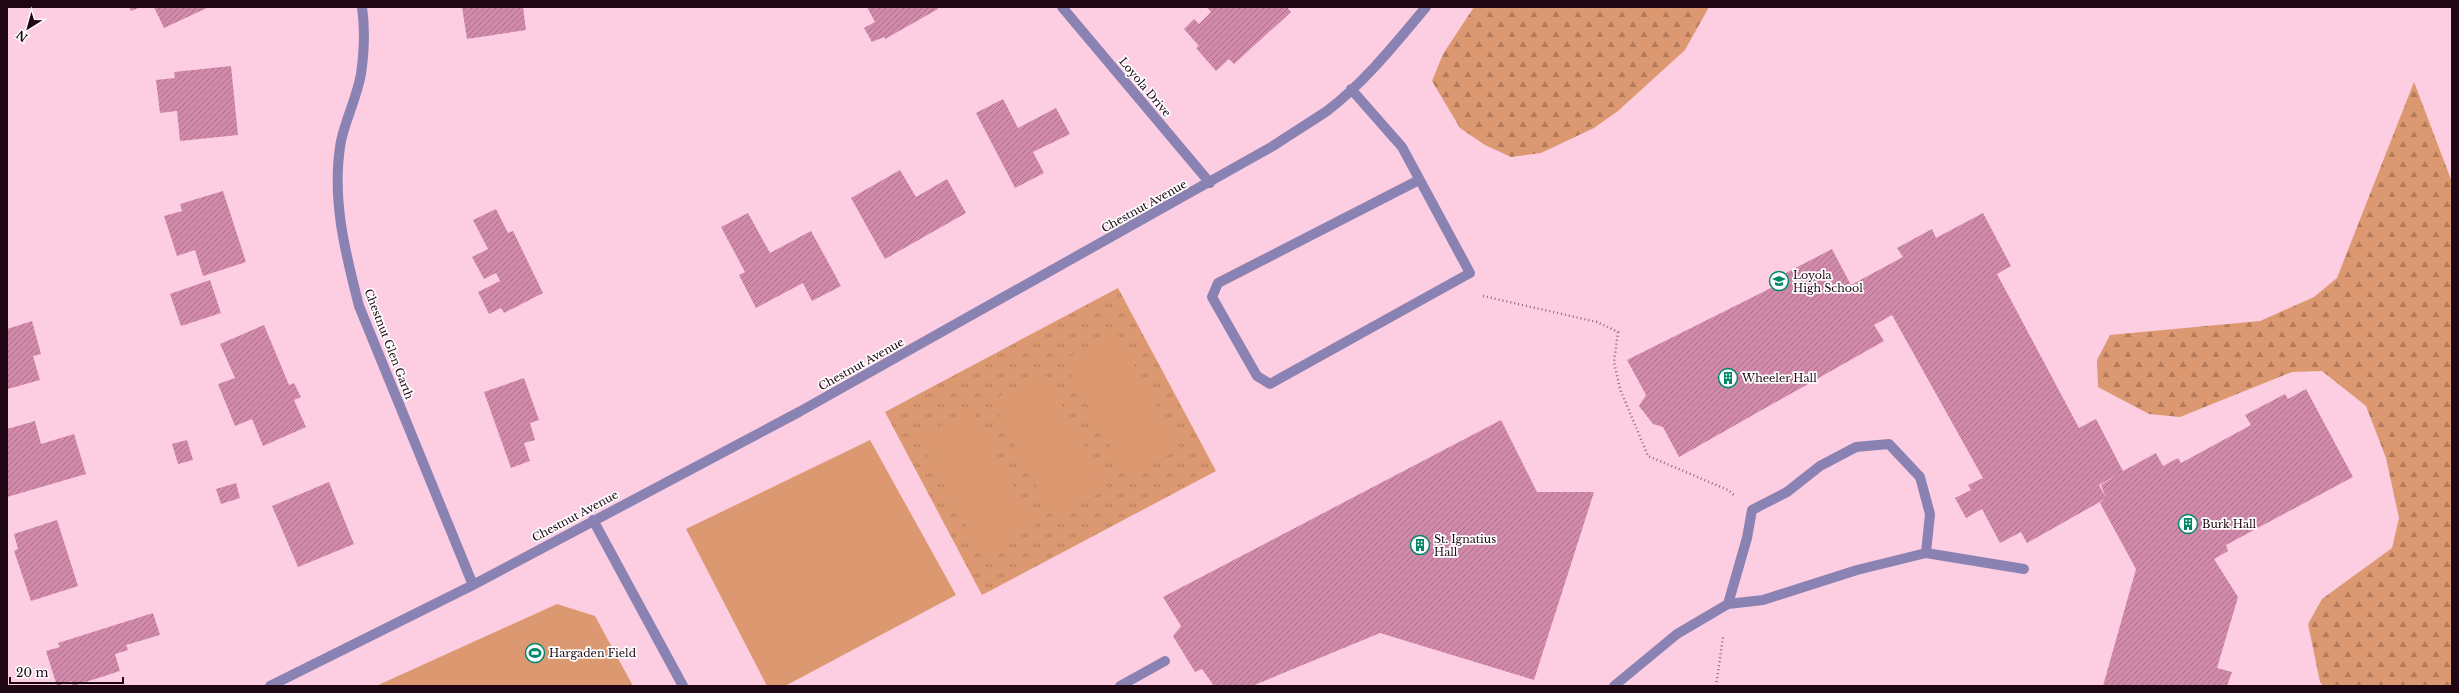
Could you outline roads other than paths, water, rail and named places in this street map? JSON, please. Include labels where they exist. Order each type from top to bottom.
[{"type":"street","name":"Chestnut Glen Garth","points":[[362,7],[361,74],[342,141],[337,181],[340,219],[347,259],[359,306],[473,585]]},
{"type":"street","name":"Loyola Drive","points":[[1062,7],[1210,183]]},
{"type":"street","name":"Chestnut Avenue","points":[[270,686],[473,585],[806,408],[1210,183],[1273,146],[1327,110],[1380,62],[1426,7]]},
{"type":"street","points":[[1350,89],[1402,148],[1470,273],[1270,384],[1257,376],[1212,297],[1218,283],[1419,180]]},
{"type":"street","points":[[1728,604],[1747,538],[1752,510],[1787,492],[1820,466],[1856,447],[1889,444],[1920,478],[1930,514],[1926,553]]},
{"type":"street","points":[[593,520],[683,686]]},
{"type":"street","points":[[1614,686],[1677,634],[1728,604],[1763,600],[1857,570],[1926,553],[2024,569]]},
{"type":"street","points":[[1120,686],[1165,661]]},
{"type":"place","name":"Loyola High School","points":[[1779,281]]},
{"type":"place","name":"Wheeler Hall","points":[[1728,378]]},
{"type":"place","name":"Burk Hall","points":[[2188,524]]},
{"type":"place","name":"St. Ignatius Hall","points":[[1420,545]]},
{"type":"place","name":"Hargaden Field","points":[[535,653]]}]
